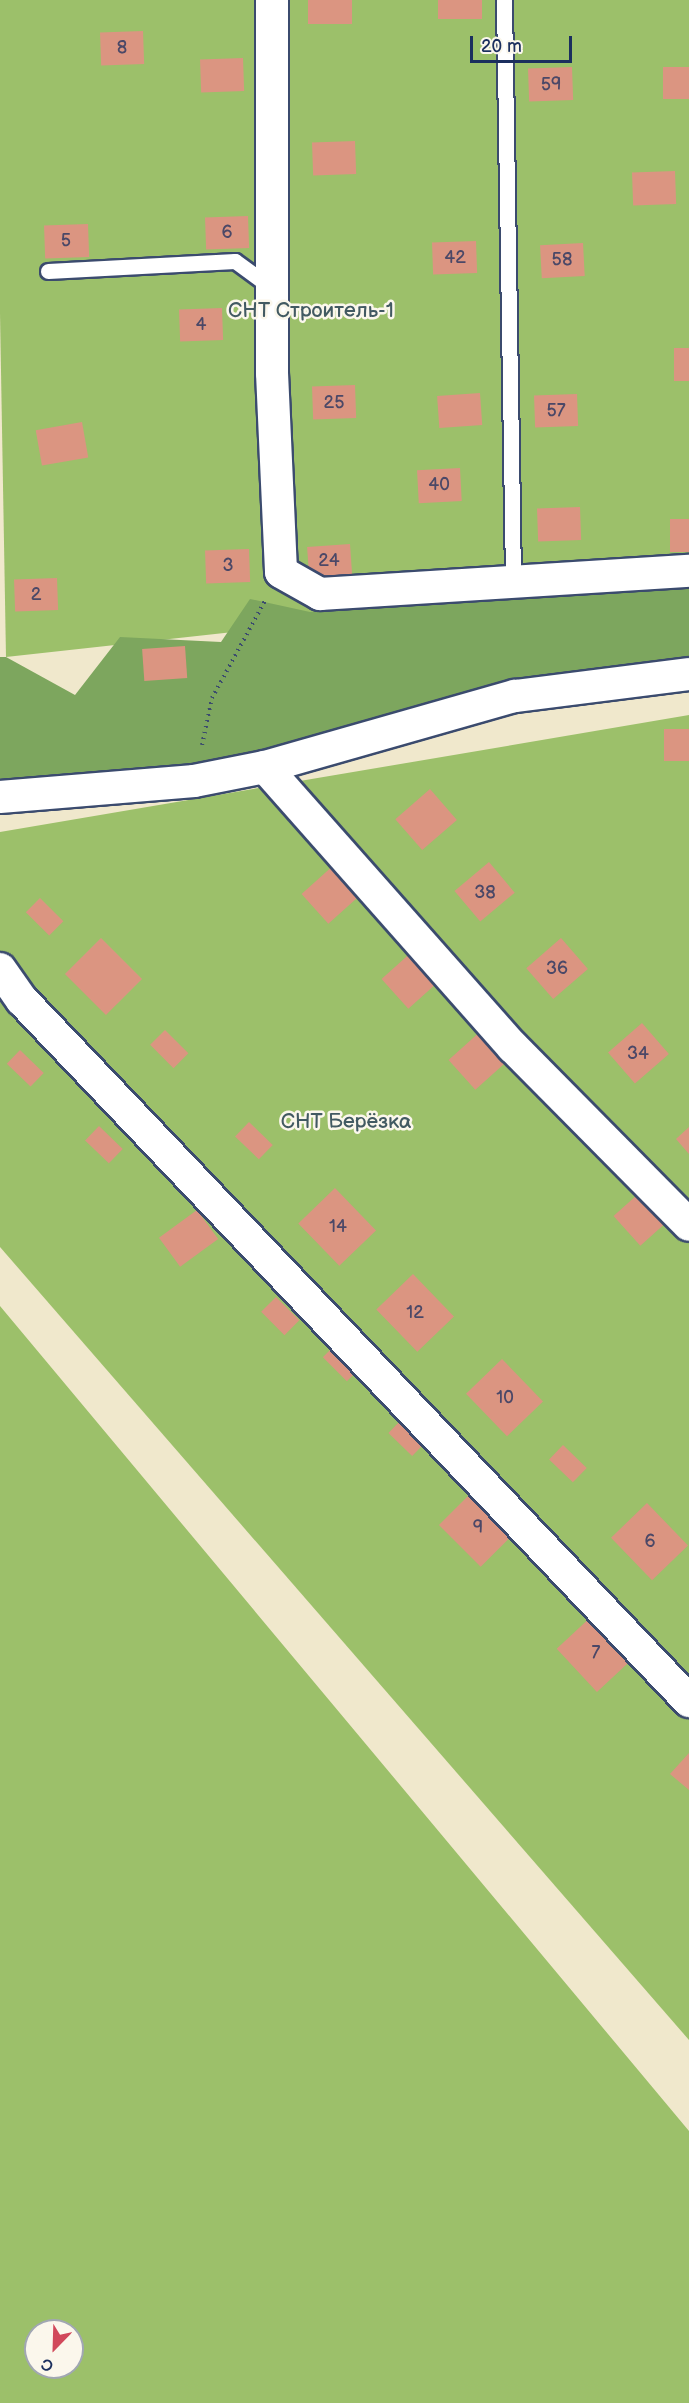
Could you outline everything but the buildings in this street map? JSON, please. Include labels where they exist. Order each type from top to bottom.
[{"type":"street","points":[[272,0],[272,373],[280,572],[320,594],[689,571]]},
{"type":"street","points":[[0,797],[194,781],[265,766],[515,696],[689,674]]},
{"type":"street","points":[[265,766],[513,1047],[689,1226]]},
{"type":"street","points":[[0,969],[22,1000],[689,1701]]},
{"type":"lane","points":[[504,0],[513,582]]},
{"type":"lane","points":[[48,271],[235,261],[272,288]]},
{"type":"path","points":[[194,781],[213,698],[280,572]]},
{"type":"green space","name":"СНТ Строитель-1","points":[[0,0],[689,0],[689,582],[6,657],[0,313]]},
{"type":"green space","points":[[689,581],[689,665],[263,759],[0,788],[0,657],[6,657],[75,695],[120,637],[221,642],[250,599],[310,612]]},
{"type":"green space","name":"СНТ Берёзка","points":[[689,715],[689,2040],[0,1247],[0,832]]},
{"type":"green space","points":[[0,1306],[689,2131],[689,2403],[0,2403]]}]
